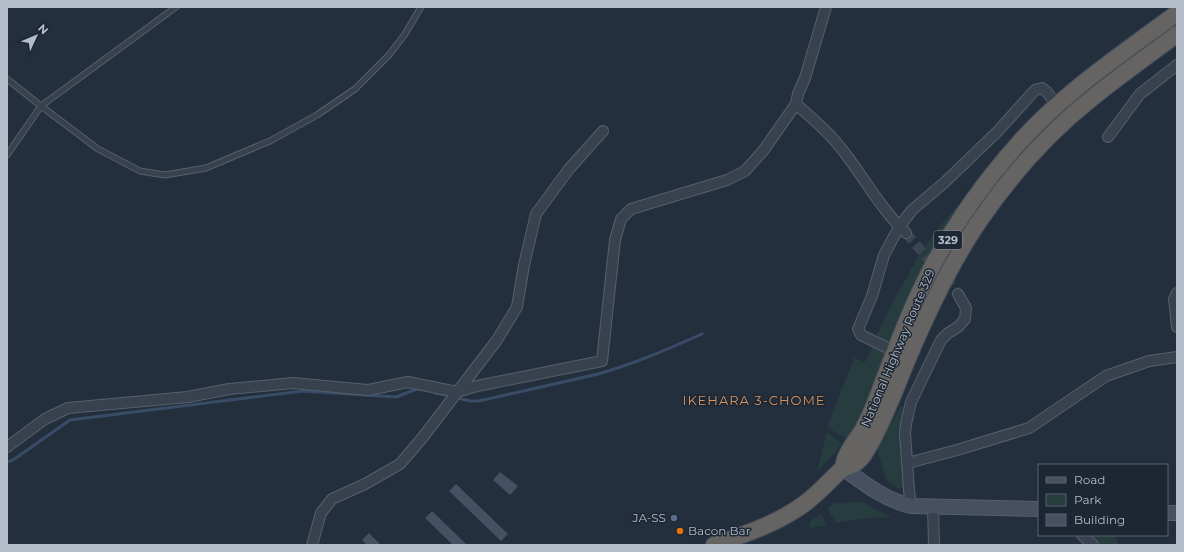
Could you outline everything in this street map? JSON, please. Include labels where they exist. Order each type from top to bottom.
[{"type":"highway","name":"National Highway Route 329","points":[[843,468],[846,456],[861,433],[872,410],[894,351],[932,267],[973,202],[1019,143],[1057,106],[1080,86],[1177,13]]},
{"type":"highway","name":"National Highway Route 329","points":[[714,545],[755,531],[780,520],[816,494],[843,468],[857,463],[864,454],[880,425],[909,355],[947,275],[980,220],[1003,189],[1022,164],[1090,99],[1177,34]]},
{"type":"main road","points":[[843,468],[884,496],[900,504],[932,507],[1038,509]]},
{"type":"street","points":[[7,447],[45,419],[68,408],[188,397],[229,389],[293,383],[368,390],[408,382],[457,392],[477,386],[602,361],[615,240],[621,219],[631,209],[726,180],[744,171],[764,151],[796,104],[808,71],[826,7]]},
{"type":"street","points":[[1108,136],[1140,94],[1177,66]]},
{"type":"street","points":[[894,351],[861,336],[858,329],[872,296],[884,254],[903,230],[912,210],[944,183],[997,132],[1035,90],[1042,88],[1047,92],[1057,106]]},
{"type":"street","points":[[796,104],[824,129],[844,151],[883,207],[903,230]]},
{"type":"street","points":[[312,545],[321,513],[332,499],[365,484],[400,464],[423,437],[497,340],[517,307],[524,265],[536,214],[569,169],[603,131]]},
{"type":"street","points":[[1177,293],[1174,299],[1177,327]]},
{"type":"street","points":[[911,506],[905,433],[906,424],[911,402],[941,340],[948,333],[958,327],[965,319],[966,308],[958,294]]},
{"type":"street","points":[[908,463],[1029,428],[1106,376],[1149,361],[1177,358]]},
{"type":"street","points":[[892,397],[911,402]]},
{"type":"street","points":[[932,507],[934,545]]},
{"type":"street","points":[[1083,536],[1093,545]]},
{"type":"lane","points":[[7,155],[41,106],[176,7]]},
{"type":"lane","points":[[7,79],[98,149],[140,171],[165,175],[206,168],[270,141],[317,115],[355,89],[388,55],[405,34],[421,7]]},
{"type":"green space","points":[[970,193],[922,269],[890,345],[875,338],[902,285],[925,247],[942,224]]},
{"type":"green space","points":[[873,345],[886,351],[869,396],[848,440],[827,427],[854,358],[865,362]]},
{"type":"green space","points":[[901,405],[904,408],[900,425],[904,488],[900,489],[886,480],[878,452],[879,445]]},
{"type":"green space","points":[[827,432],[842,443],[835,453],[817,472]]},
{"type":"green space","points":[[864,502],[872,508],[889,515],[890,517],[859,519],[836,523],[827,508],[834,503]]},
{"type":"green space","points":[[821,514],[826,525],[810,528],[809,522]]},
{"type":"green space","points":[[1089,536],[1115,536],[1118,545],[1100,545]]},
{"type":"building","points":[[500,472],[518,486],[510,495],[493,480]]},
{"type":"building","points":[[456,484],[508,534],[501,541],[449,491]]},
{"type":"building","points":[[432,511],[467,545],[453,545],[425,518]]},
{"type":"building","points":[[369,533],[381,545],[367,545],[362,540]]},
{"type":"waterway","points":[[457,398],[470,401],[479,401],[598,374],[638,361],[702,334]]},
{"type":"waterway","points":[[7,462],[13,460],[70,420],[303,391],[396,397],[420,389]]},
{"type":"waterway","points":[[435,393],[451,396]]},
{"type":"tunnel","points":[[906,233],[958,294]]},
{"type":"place","name":"JA-SS","points":[[674,518]]},
{"type":"place","name":"Bacon Bar","points":[[680,531]]},
{"type":"district","name":"IKEHARA 3-CHOME","points":[[754,400]]}]
